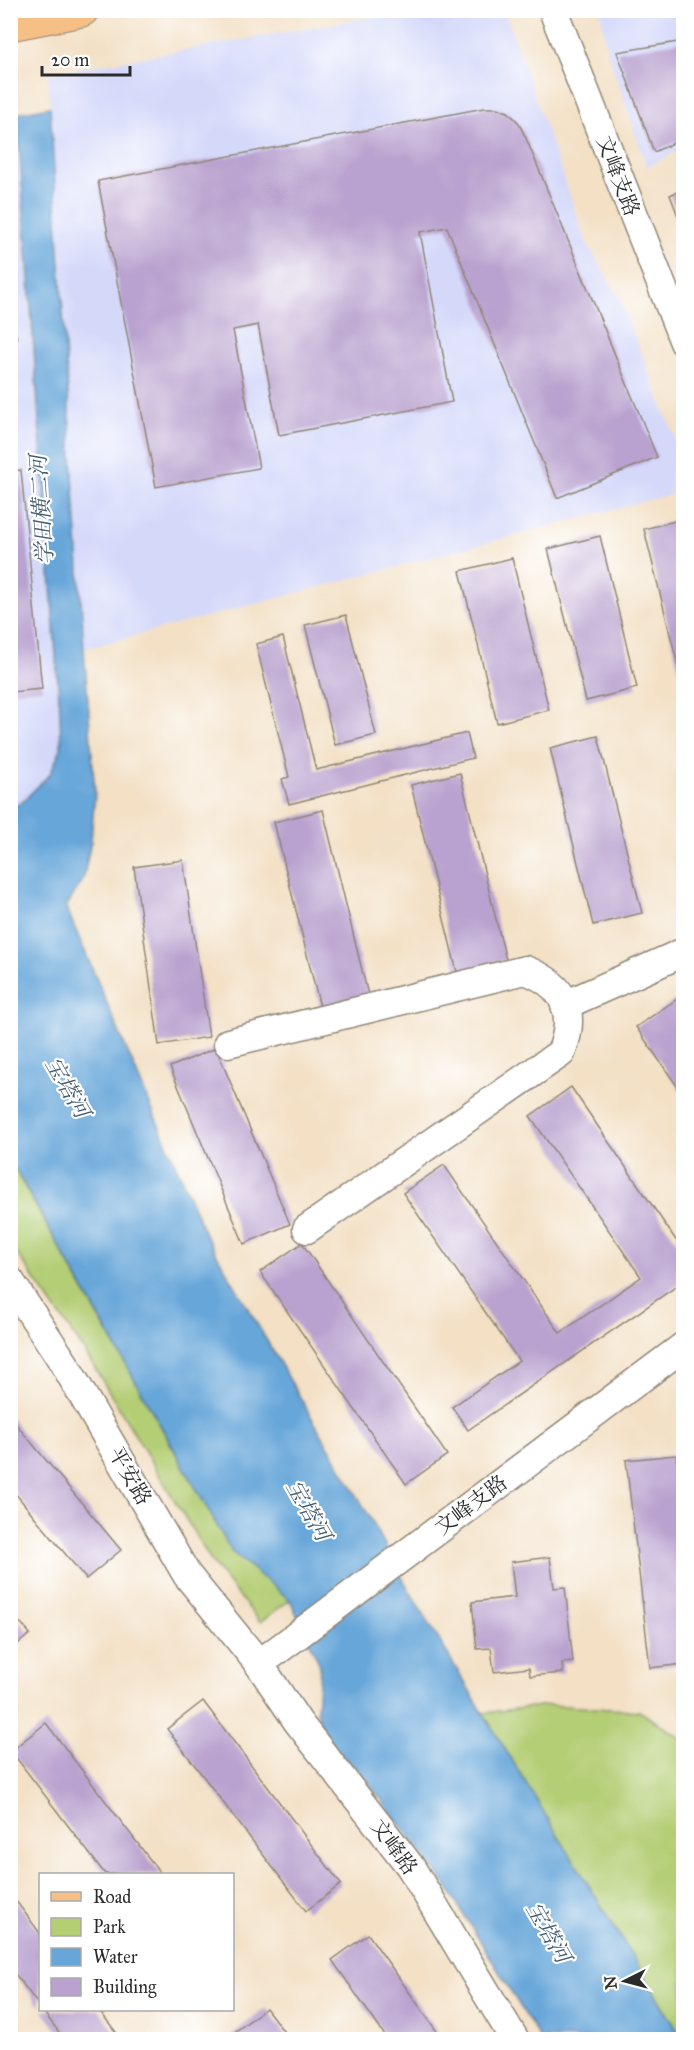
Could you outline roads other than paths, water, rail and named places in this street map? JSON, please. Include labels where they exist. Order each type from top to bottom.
[{"type":"main road","points":[[10,24],[82,10]]},
{"type":"street","name":"文峰支路","points":[[553,10],[684,342]]},
{"type":"street","points":[[565,1005],[684,952]]},
{"type":"street","points":[[228,1043],[525,970],[541,976],[555,987],[565,1005],[569,1019],[567,1037],[561,1053],[307,1228]]},
{"type":"street","name":"平安路","points":[[10,1281],[64,1363],[187,1575],[259,1664]]},
{"type":"street","name":"文峰支路","points":[[259,1664],[684,1346]]},
{"type":"street","name":"文峰路","points":[[259,1664],[298,1722],[410,1866],[515,2040]]},
{"type":"water","name":"宝塔河","points":[[50,107],[95,793],[91,841],[83,880],[66,907],[206,1236],[375,1526],[409,1590],[683,2039],[540,2039],[446,1885],[364,1777],[324,1739],[317,1711],[320,1665],[290,1600],[232,1552],[11,1161],[10,802],[19,805],[50,774],[61,749],[17,113]]},
{"type":"water label","name":"学田横二河","points":[[41,510]]}]
